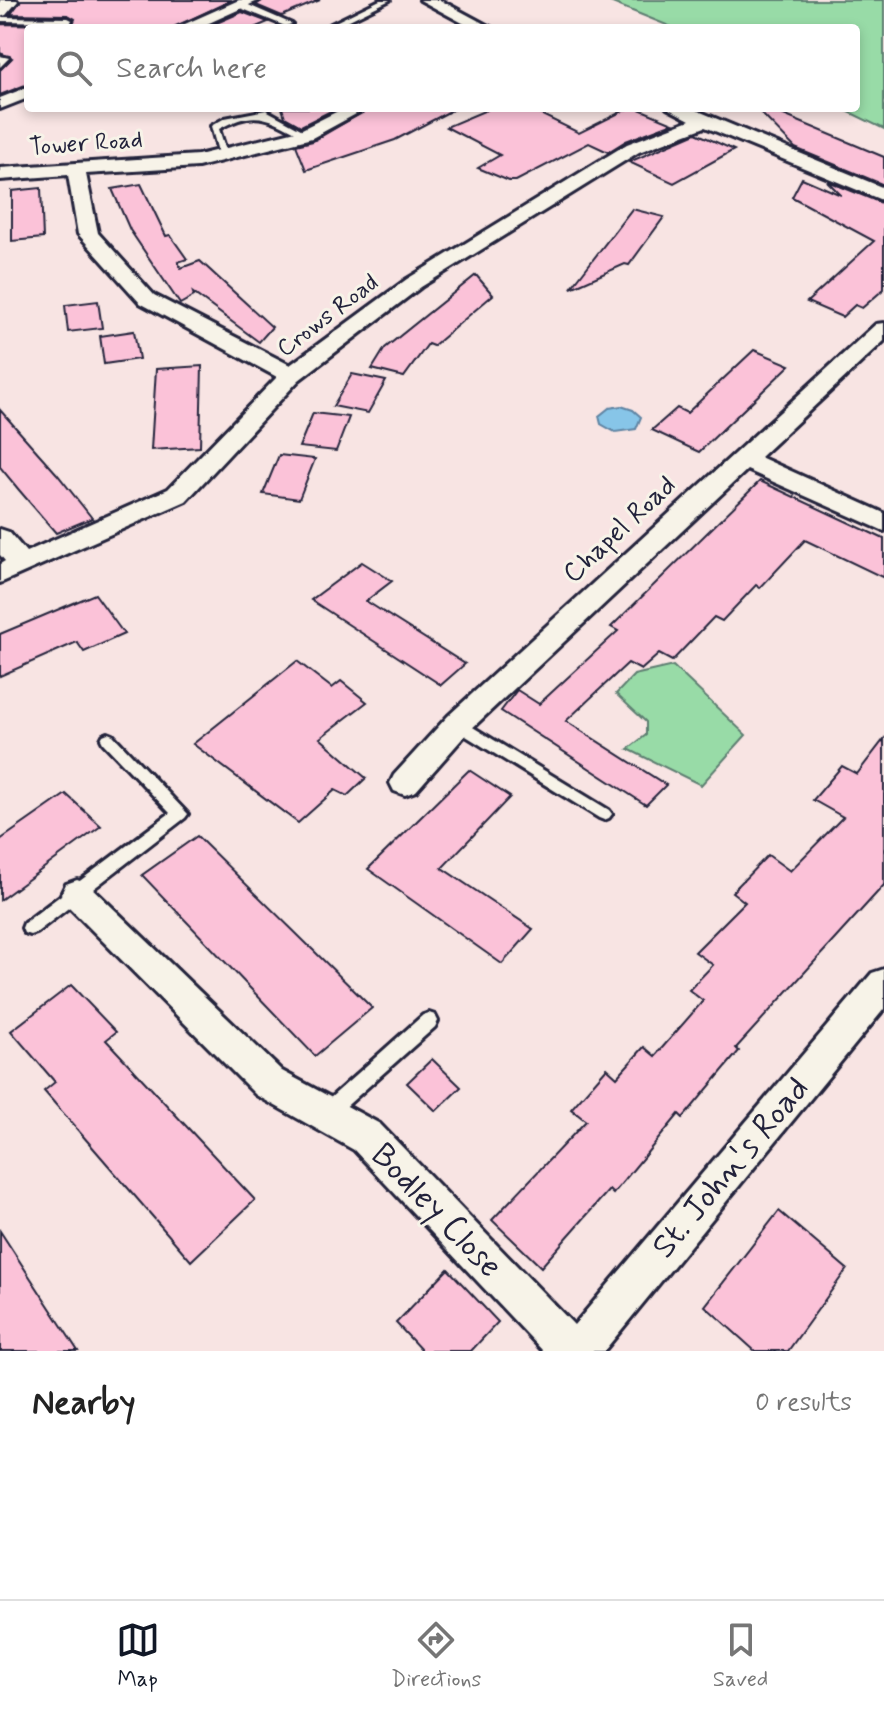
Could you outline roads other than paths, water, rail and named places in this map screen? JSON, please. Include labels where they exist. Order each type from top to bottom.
[{"type":"street","points":[[0,0],[10,0]]},
{"type":"street","points":[[0,12],[10,0]]},
{"type":"street","points":[[428,0],[476,24]]},
{"type":"street","points":[[194,24],[247,2]]},
{"type":"street","points":[[0,104],[24,94]]},
{"type":"street","name":"Tower Road","points":[[0,174],[223,157],[306,134],[350,112]]},
{"type":"street","points":[[686,112],[884,195]]},
{"type":"street","name":"Crows Road","points":[[11,569],[177,495],[291,375],[414,283],[633,148],[707,120]]},
{"type":"street","points":[[76,169],[88,234],[147,299],[291,375]]},
{"type":"street","name":"Chapel Road","points":[[405,783],[458,724],[884,329]]},
{"type":"street","points":[[744,459],[884,523]]},
{"type":"street","points":[[0,538],[11,569]]},
{"type":"street","name":"Bodley Close","points":[[77,894],[269,1083],[367,1137],[571,1351]]},
{"type":"street","name":"St. John's Road","points":[[578,1351],[884,984]]},
{"type":"lane","points":[[335,24],[386,0]]},
{"type":"lane","points":[[247,2],[288,24]]},
{"type":"lane","points":[[0,19],[69,22]]},
{"type":"lane","points":[[0,58],[5,58],[0,65]]},
{"type":"lane","points":[[223,157],[214,128],[228,120],[266,113],[306,134]]},
{"type":"lane","points":[[458,724],[604,814]]},
{"type":"lane","points":[[30,928],[180,814],[108,739]]},
{"type":"lane","points":[[324,1116],[429,1021]]},
{"type":"water","points":[[621,406],[641,417],[636,429],[615,432],[601,424],[599,416],[609,408]]}]
